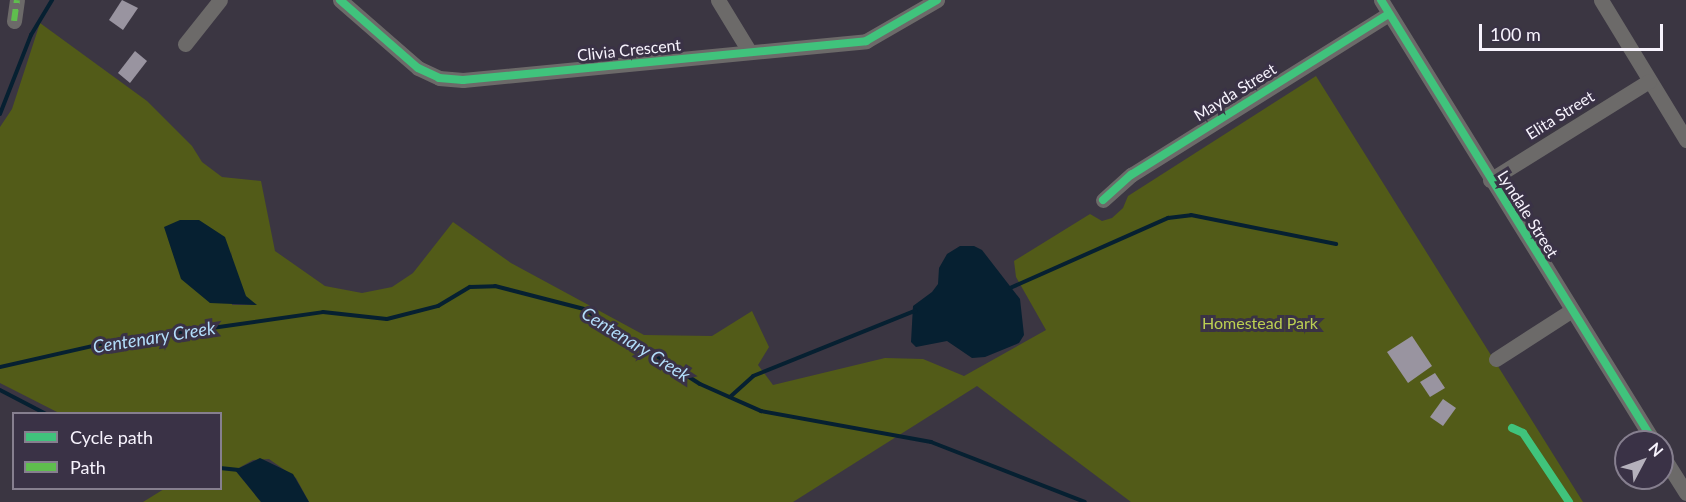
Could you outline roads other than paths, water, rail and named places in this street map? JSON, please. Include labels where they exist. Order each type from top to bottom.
[{"type":"street","points":[[14,0],[14,21]]},
{"type":"street","points":[[185,44],[220,0]]},
{"type":"street","name":"Clivia Crescent","points":[[339,0],[411,63],[439,78],[463,80],[866,41],[937,0]]},
{"type":"street","points":[[718,0],[748,51]]},
{"type":"street","name":"Lyndale Street","points":[[1381,0],[1387,15],[1647,430]]},
{"type":"street","points":[[1601,0],[1686,140]]},
{"type":"street","name":"Mayda Street","points":[[1103,200],[1131,174],[1387,15]]},
{"type":"street","name":"Elita Street","points":[[1490,180],[1649,81]]},
{"type":"street","points":[[1496,359],[1572,310]]},
{"type":"street","points":[[1674,474],[1686,493]]},
{"type":"water","points":[[180,220],[199,220],[225,237],[246,296],[257,305],[210,303],[181,279],[164,227]]},
{"type":"water","points":[[960,246],[974,246],[982,250],[1020,299],[1024,335],[1019,343],[985,357],[972,358],[947,341],[916,347],[911,342],[913,306],[932,292],[938,284],[939,268],[947,254]]},
{"type":"water","points":[[260,458],[293,474],[309,502],[261,502],[235,470]]},
{"type":"waterway","points":[[0,114],[31,35],[52,0]]},
{"type":"waterway","points":[[1010,288],[1168,218],[1191,215],[1336,244]]},
{"type":"waterway","name":"Centenary Creek","points":[[0,367],[106,343],[323,312],[387,319],[438,306],[470,287],[495,286],[584,309],[700,384],[761,411],[931,442],[1085,502]]},
{"type":"waterway","points":[[730,397],[753,376],[915,311]]},
{"type":"waterway","points":[[0,390],[42,412]]},
{"type":"waterway","points":[[222,468],[239,470]]},
{"type":"park label","name":"Homestead Park","points":[[1260,323]]}]
